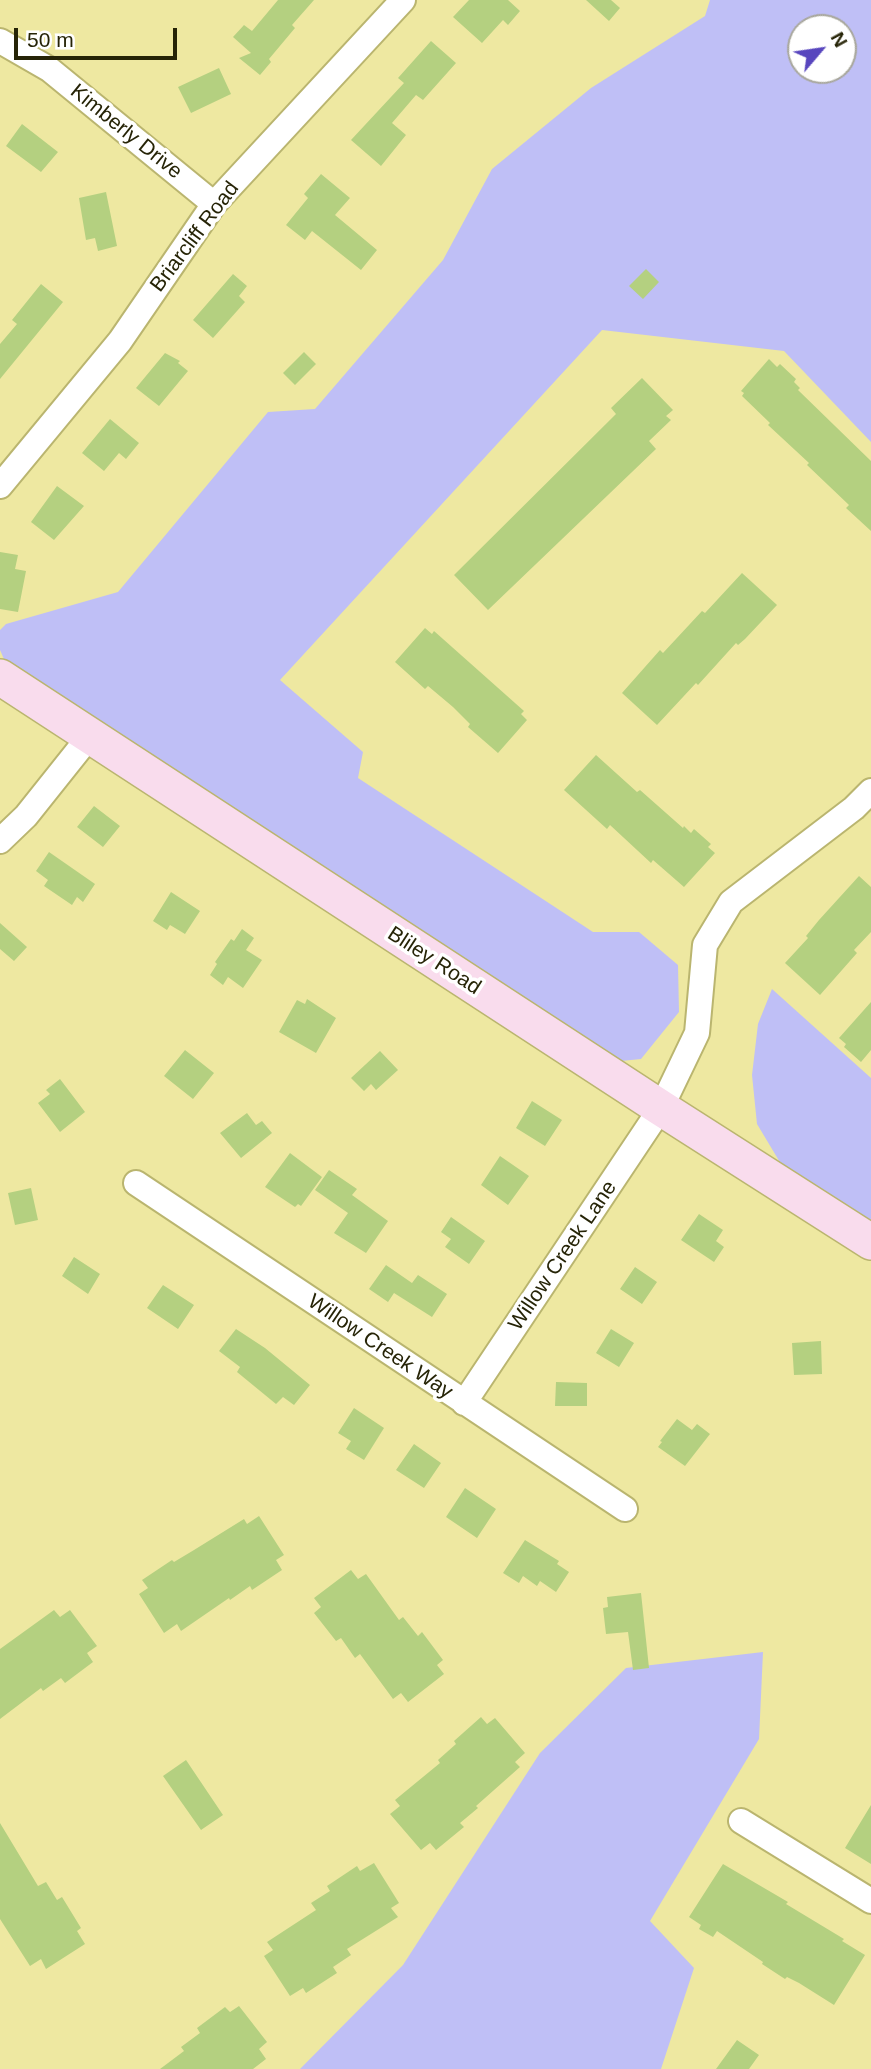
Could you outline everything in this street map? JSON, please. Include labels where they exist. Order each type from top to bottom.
[{"type":"street","name":"Briarcliff Road","points":[[0,486],[120,341],[214,204],[403,0]]},
{"type":"street","name":"Kimberly Drive","points":[[0,41],[49,69],[214,204]]},
{"type":"street","name":"Bliley Road","points":[[0,677],[661,1108],[871,1241]]},
{"type":"street","points":[[0,841],[26,816],[89,737]]},
{"type":"street","name":"Willow Creek Lane","points":[[464,1404],[661,1108],[697,1033],[705,945],[731,902],[854,808],[871,791]]},
{"type":"street","name":"Willow Creek Way","points":[[136,1183],[625,1509]]},
{"type":"street","points":[[741,1821],[871,1901]]},
{"type":"shaded area","points":[[710,0],[871,0],[871,442],[784,351],[602,330],[280,680],[363,752],[358,778],[593,932],[639,932],[678,965],[679,1012],[641,1059],[611,1062],[7,666],[0,650],[0,630],[6,624],[118,592],[268,412],[315,409],[443,260],[492,169],[591,88],[705,16]]},
{"type":"shaded area","points":[[772,989],[871,1078],[871,1225],[784,1169],[757,1124],[752,1075],[758,1024]]},
{"type":"shaded area","points":[[763,1652],[759,1739],[650,1921],[694,1968],[661,2069],[300,2069],[403,1965],[540,1753],[626,1668]]},
{"type":"building","points":[[278,0],[314,0],[292,25],[295,28],[269,59],[271,62],[260,75],[239,58],[251,53],[233,37],[244,25],[252,31]]},
{"type":"building","points":[[469,0],[508,0],[520,11],[508,25],[503,20],[482,43],[453,17]]},
{"type":"building","points":[[586,0],[611,0],[620,8],[609,21]]},
{"type":"building","points":[[431,41],[456,63],[423,100],[416,95],[392,123],[406,135],[381,166],[351,140],[404,83],[398,78]]},
{"type":"building","points":[[219,68],[231,94],[191,113],[178,87]]},
{"type":"building","points":[[22,124],[58,152],[41,172],[6,146]]},
{"type":"building","points":[[321,174],[350,198],[335,215],[377,250],[361,270],[312,231],[305,240],[286,225],[308,198],[304,194]]},
{"type":"building","points":[[106,192],[117,246],[98,251],[95,238],[86,240],[79,198]]},
{"type":"building","points":[[646,269],[659,282],[643,299],[629,286]]},
{"type":"building","points":[[233,274],[247,286],[239,296],[245,302],[213,338],[193,320]]},
{"type":"building","points":[[41,284],[63,302],[0,379],[0,344],[17,324],[12,320]]},
{"type":"building","points":[[304,352],[316,364],[295,385],[283,373]]},
{"type":"building","points":[[165,353],[180,361],[178,363],[188,371],[159,406],[136,388]]},
{"type":"building","points":[[769,359],[777,367],[780,364],[796,379],[794,382],[800,388],[798,390],[871,461],[871,531],[846,508],[849,505],[742,396],[744,393],[741,391]]},
{"type":"building","points":[[642,378],[673,410],[666,416],[671,420],[649,441],[656,449],[488,610],[454,575],[616,414],[611,408]]},
{"type":"building","points":[[110,419],[139,443],[126,459],[119,453],[104,471],[82,453]]},
{"type":"building","points":[[57,486],[84,506],[54,540],[31,522]]},
{"type":"building","points":[[0,552],[18,555],[15,569],[26,571],[18,612],[0,609]]},
{"type":"building","points":[[742,573],[777,605],[745,639],[738,645],[736,643],[698,685],[696,683],[657,725],[622,693],[660,650],[663,653]]},
{"type":"building","points":[[425,628],[432,634],[434,631],[524,711],[521,714],[527,720],[498,753],[468,727],[470,724],[453,707],[428,686],[425,689],[395,662]]},
{"type":"building","points":[[596,755],[683,828],[684,826],[691,833],[694,829],[711,844],[708,847],[715,853],[684,887],[653,860],[651,863],[610,825],[607,829],[564,790]]},
{"type":"building","points":[[94,806],[120,826],[103,847],[77,827]]},
{"type":"building","points":[[49,852],[95,884],[83,902],[77,897],[72,905],[44,886],[48,880],[36,871]]},
{"type":"building","points":[[859,876],[871,887],[871,932],[854,950],[857,953],[820,995],[785,963]]},
{"type":"building","points":[[171,892],[200,911],[185,934],[170,925],[167,930],[153,921]]},
{"type":"building","points":[[0,923],[27,947],[14,961],[0,949]]},
{"type":"building","points":[[242,929],[254,938],[246,950],[262,960],[243,988],[228,977],[223,985],[210,975],[217,964],[215,962],[231,939],[234,941]]},
{"type":"building","points":[[307,999],[336,1018],[316,1053],[279,1032],[297,1000],[305,1004]]},
{"type":"building","points":[[871,1002],[871,1050],[861,1062],[844,1047],[846,1044],[839,1038]]},
{"type":"building","points":[[185,1050],[214,1073],[193,1099],[164,1076]]},
{"type":"building","points":[[380,1051],[398,1070],[376,1090],[371,1084],[364,1091],[351,1078]]},
{"type":"building","points":[[60,1079],[85,1112],[60,1132],[38,1103],[50,1094],[46,1090]]},
{"type":"building","points":[[532,1101],[562,1120],[545,1146],[516,1128]]},
{"type":"building","points":[[247,1113],[256,1125],[262,1121],[272,1133],[241,1158],[220,1133]]},
{"type":"building","points":[[290,1153],[322,1177],[301,1206],[298,1204],[295,1207],[265,1187]]},
{"type":"building","points":[[500,1156],[529,1176],[508,1205],[481,1185]]},
{"type":"building","points":[[329,1170],[357,1189],[352,1195],[388,1221],[366,1253],[334,1233],[348,1213],[315,1190]]},
{"type":"building","points":[[31,1188],[38,1220],[15,1225],[8,1193]]},
{"type":"building","points":[[699,1214],[723,1230],[716,1241],[724,1247],[714,1262],[681,1240]]},
{"type":"building","points":[[451,1217],[485,1241],[469,1264],[445,1247],[451,1239],[441,1232]]},
{"type":"building","points":[[74,1257],[100,1274],[88,1294],[62,1276]]},
{"type":"building","points":[[386,1265],[412,1283],[418,1275],[447,1294],[432,1317],[394,1293],[388,1302],[369,1289]]},
{"type":"building","points":[[635,1267],[657,1282],[642,1304],[620,1289]]},
{"type":"building","points":[[163,1285],[194,1305],[178,1329],[147,1308]]},
{"type":"building","points":[[236,1329],[265,1348],[310,1385],[294,1405],[283,1397],[276,1404],[237,1372],[240,1367],[219,1351]]},
{"type":"building","points":[[611,1329],[634,1343],[619,1367],[596,1353]]},
{"type":"building","points":[[821,1341],[822,1374],[794,1375],[792,1343]]},
{"type":"building","points":[[556,1382],[587,1383],[587,1406],[555,1406]]},
{"type":"building","points":[[354,1408],[384,1428],[364,1460],[346,1449],[351,1441],[338,1433]]},
{"type":"building","points":[[677,1419],[692,1430],[697,1424],[710,1434],[685,1466],[658,1447]]},
{"type":"building","points":[[414,1444],[441,1463],[424,1488],[396,1470]]},
{"type":"building","points":[[465,1488],[496,1509],[477,1538],[446,1517]]},
{"type":"building","points":[[259,1516],[284,1555],[276,1560],[282,1570],[252,1590],[250,1586],[230,1600],[229,1598],[181,1631],[177,1624],[164,1633],[139,1594],[148,1588],[142,1580],[244,1519],[247,1524]]},
{"type":"building","points":[[525,1540],[559,1561],[557,1564],[569,1572],[556,1592],[540,1581],[537,1586],[523,1576],[519,1583],[503,1573]]},
{"type":"building","points":[[351,1570],[358,1579],[366,1574],[399,1620],[403,1617],[418,1636],[422,1632],[443,1660],[437,1665],[444,1674],[408,1702],[401,1693],[393,1699],[360,1654],[355,1658],[341,1638],[336,1641],[314,1613],[321,1607],[314,1598]]},
{"type":"building","points":[[641,1593],[649,1668],[633,1670],[628,1632],[606,1634],[603,1608],[608,1607],[607,1597]]},
{"type":"building","points":[[54,1610],[60,1617],[70,1610],[97,1646],[87,1653],[93,1662],[65,1683],[61,1678],[43,1691],[41,1688],[0,1719],[0,1649]]},
{"type":"building","points":[[481,1717],[487,1724],[495,1718],[525,1753],[515,1762],[520,1767],[460,1823],[464,1827],[436,1850],[430,1843],[421,1850],[390,1814],[400,1806],[395,1800],[440,1763],[438,1760],[456,1744],[454,1741]]},
{"type":"building","points":[[186,1760],[223,1815],[201,1830],[163,1776]]},
{"type":"building","points":[[871,1805],[871,1864],[845,1848]]},
{"type":"building","points":[[0,1823],[38,1886],[46,1882],[57,1900],[62,1897],[81,1928],[77,1931],[85,1944],[46,1969],[41,1959],[30,1966],[0,1919]]},
{"type":"building","points":[[374,1863],[399,1903],[391,1908],[398,1917],[347,1949],[351,1955],[333,1967],[337,1973],[306,1993],[303,1988],[290,1996],[264,1956],[273,1950],[267,1942],[316,1910],[311,1903],[330,1891],[327,1886],[357,1866],[360,1871]]},
{"type":"building","points":[[723,1864],[788,1902],[786,1904],[865,1955],[834,2005],[799,1983],[787,1977],[785,1979],[717,1931],[713,1937],[699,1929],[701,1925],[689,1917]]},
{"type":"building","points":[[239,2006],[267,2042],[259,2049],[266,2059],[253,2069],[160,2069],[184,2051],[181,2047],[200,2033],[197,2028],[225,2007],[230,2012]]},
{"type":"building","points":[[737,2040],[759,2055],[749,2069],[716,2069]]}]
